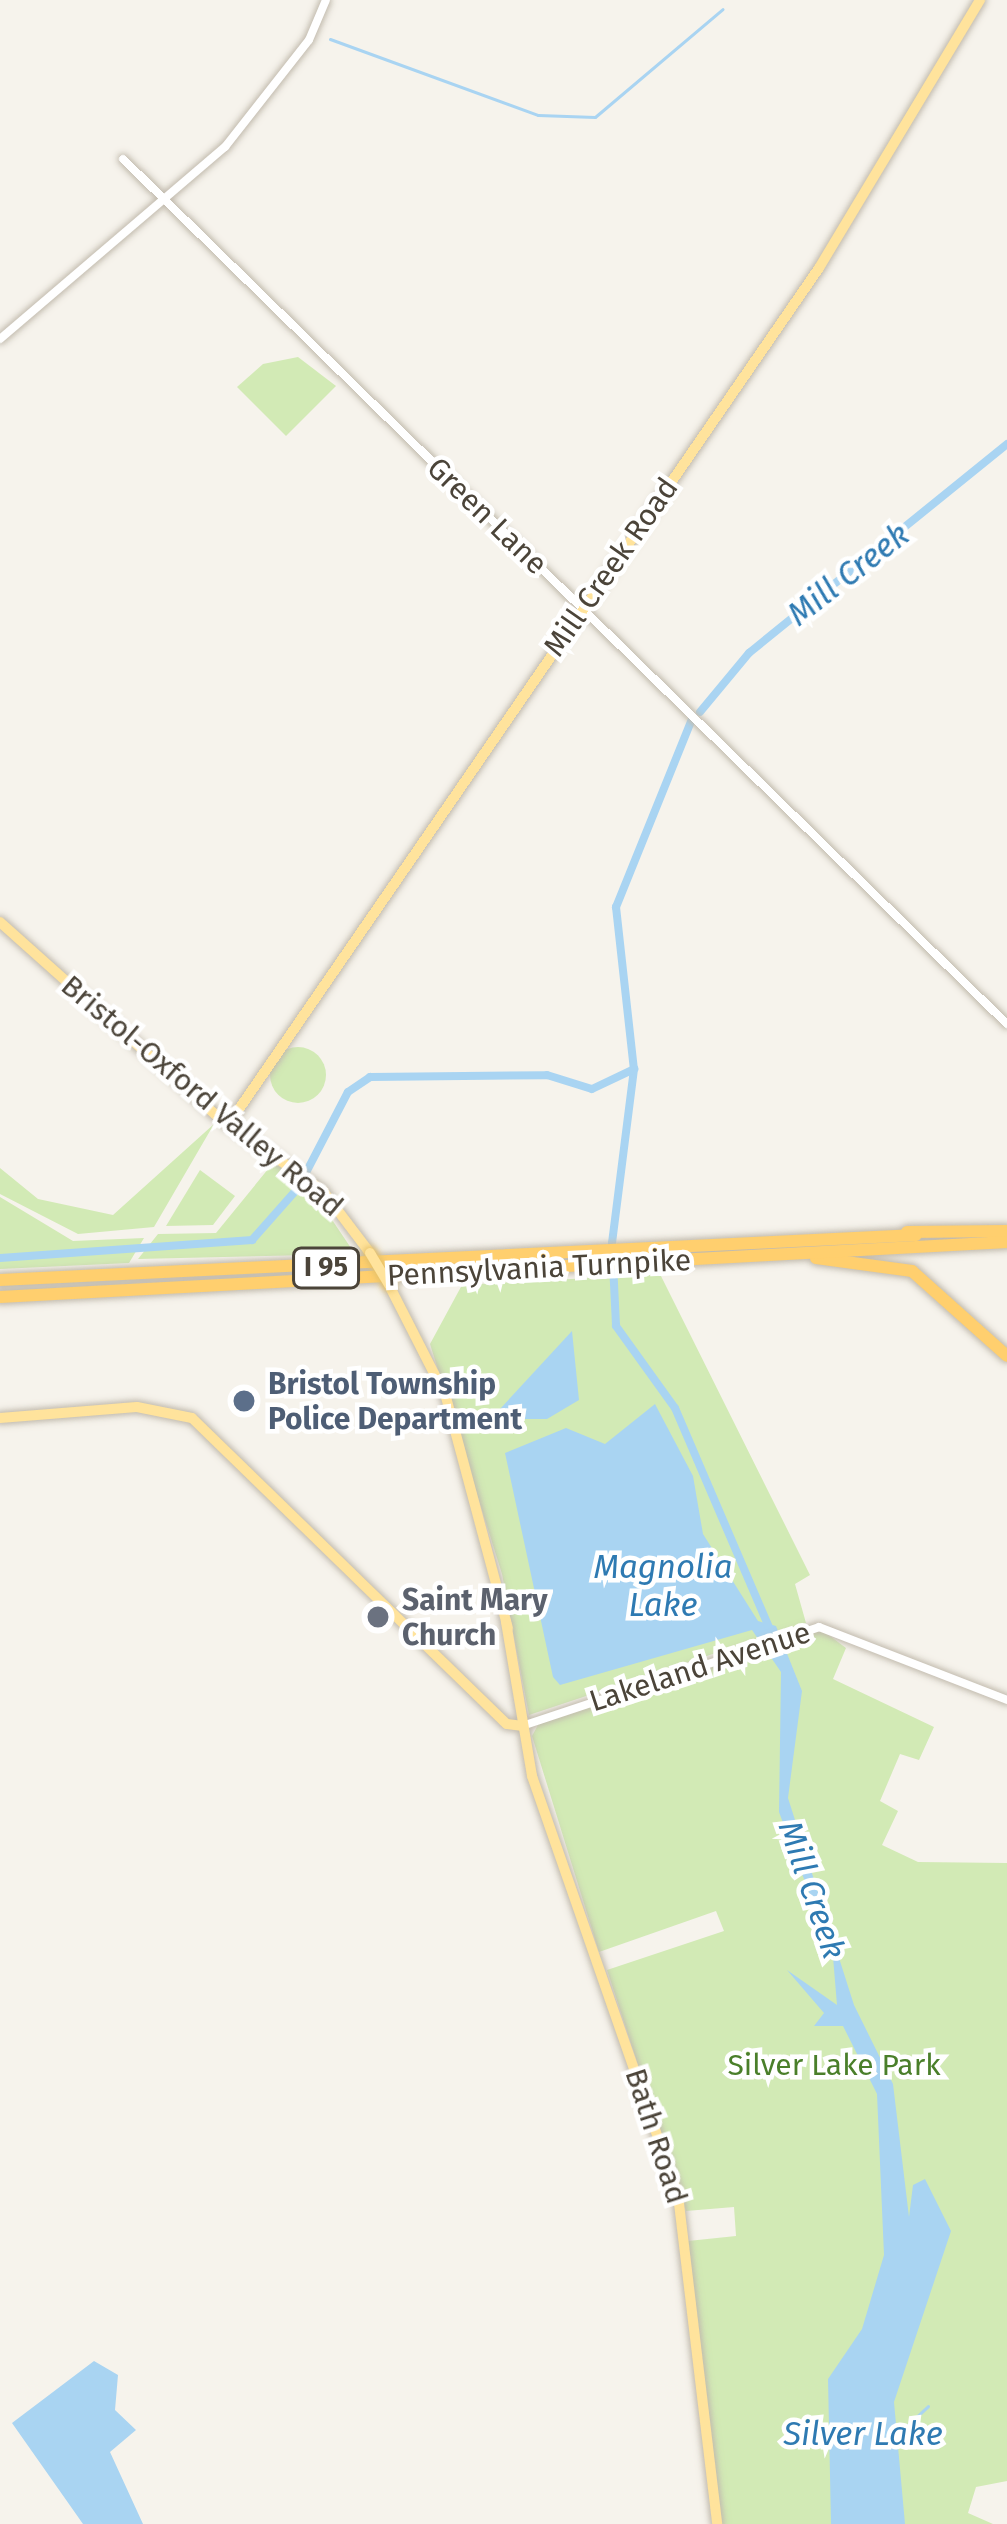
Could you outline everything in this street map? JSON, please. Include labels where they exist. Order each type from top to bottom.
[{"type":"highway","name":"Pennsylvania Turnpike","points":[[630,1260],[883,1237],[1007,1236]]},
{"type":"highway","name":"Pennsylvania Turnpike","points":[[0,1280],[593,1262],[1007,1236]]},
{"type":"highway","points":[[630,1260],[886,1262],[938,1287],[1007,1357]]},
{"type":"highway","name":"Pennsylvania Turnpike","points":[[0,1294],[593,1262]]},
{"type":"main road","name":"Mill Creek Road","points":[[228,1126],[819,268],[980,0]]},
{"type":"main road","name":"Bristol-Oxford Valley Road","points":[[0,922],[228,1126],[306,1177],[370,1253],[446,1395],[506,1622],[522,1725]]},
{"type":"main road","points":[[0,1418],[152,1407],[192,1418],[500,1714],[522,1725]]},
{"type":"main road","name":"Bristol-Oxford Valley Road","points":[[506,1622],[522,1725]]},
{"type":"main road","points":[[500,1714],[516,1705]]},
{"type":"main road","points":[[500,1714],[532,1776]]},
{"type":"main road","name":"Bath Road","points":[[522,1725],[532,1776],[678,2195],[717,2524]]},
{"type":"main road","name":"Bath Road","points":[[522,1725],[552,1831]]},
{"type":"street","points":[[0,339],[159,205],[248,119],[326,0]]},
{"type":"street","name":"Green Lane","points":[[123,159],[159,205],[584,608],[1007,1024]]},
{"type":"street","name":"Lakeland Avenue","points":[[522,1725],[781,1636],[838,1630],[1007,1700]]},
{"type":"green space","points":[[298,357],[336,386],[286,436],[237,387],[263,364]]},
{"type":"green space","points":[[298,1047],[318,1055],[326,1075],[318,1095],[298,1103],[278,1095],[270,1075],[278,1055]]},
{"type":"green space","points":[[214,1124],[154,1227],[78,1234],[0,1194],[0,1168],[38,1199],[113,1215]]},
{"type":"green space","points":[[273,1163],[308,1184],[355,1254],[138,1259],[158,1234],[216,1233]]},
{"type":"green space","points":[[200,1170],[235,1196],[213,1225],[166,1226]]},
{"type":"green space","points":[[0,1197],[73,1241],[144,1238],[129,1263],[0,1269]]},
{"type":"green space","points":[[660,1274],[810,1575],[795,1584],[806,1623],[529,1715],[502,1574],[430,1344],[462,1285]]},
{"type":"green space","name":"Silver Lake Park","points":[[822,1630],[846,1648],[833,1679],[934,1727],[919,1760],[900,1754],[880,1801],[898,1811],[882,1845],[918,1862],[1007,1863],[1007,2481],[976,2487],[968,2513],[993,2524],[721,2524],[688,2241],[736,2236],[734,2207],[686,2211],[607,1970],[724,1931],[716,1911],[599,1952],[532,1736],[539,1723]]},
{"type":"water","points":[[572,1331],[579,1400],[547,1419],[507,1419],[500,1409]]},
{"type":"water","points":[[655,1404],[693,1476],[703,1534],[758,1621],[776,1626],[802,1691],[788,1798],[854,2005],[893,2084],[909,2217],[913,2185],[925,2179],[951,2231],[894,2402],[905,2524],[831,2524],[828,2379],[862,2329],[884,2255],[877,2094],[843,2026],[814,2026],[824,2013],[787,1970],[837,2005],[833,1957],[779,1812],[781,1672],[752,1630],[560,1685],[553,1677],[505,1453],[566,1428],[605,1444]]},
{"type":"water","points":[[94,2361],[118,2375],[115,2410],[136,2430],[110,2452],[143,2524],[83,2524],[12,2423]]},
{"type":"waterway","points":[[330,39],[538,115],[595,117],[723,9]]},
{"type":"waterway","name":"Mill Creek","points":[[700,712],[749,653],[1007,444]]},
{"type":"waterway","name":"Mill Creek","points":[[692,719],[616,907],[634,1069],[612,1243],[616,1326],[675,1408],[772,1634]]},
{"type":"waterway","name":"Mill Creek","points":[[0,1258],[252,1240],[298,1188],[348,1092],[370,1077],[547,1075],[592,1089],[634,1069]]},
{"type":"waterway","name":"Silver Lake","points":[[898,2434],[928,2406]]},
{"type":"place","name":"Bristol Township Police Department","points":[[244,1401]]},
{"type":"place","name":"Saint Mary Church","points":[[378,1617]]},
{"type":"water label","name":"Magnolia Lake","points":[[663,1587]]}]
